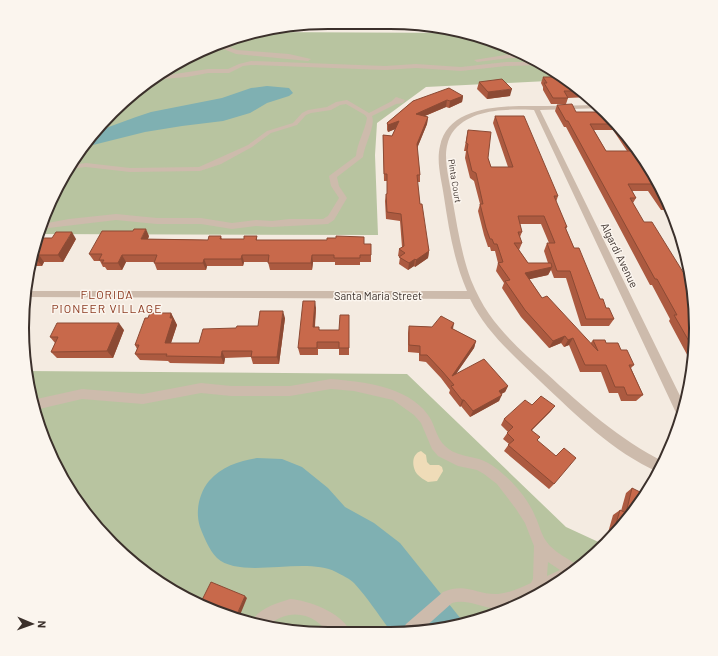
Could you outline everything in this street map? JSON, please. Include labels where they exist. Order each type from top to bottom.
[{"type":"street","points":[[225,48],[232,51],[289,56],[320,61],[372,61]]},
{"type":"street","points":[[396,61],[429,61],[450,64],[506,56],[514,56]]},
{"type":"street","points":[[164,78],[208,71],[229,71],[241,65],[251,63],[385,68],[416,66],[456,69],[506,64],[530,64]]},
{"type":"street","points":[[76,166],[86,165],[130,170],[200,169],[250,146],[269,132],[295,124],[301,116],[310,111],[330,109],[338,103],[346,102],[369,115]]},
{"type":"street","points":[[369,115],[395,102]]},
{"type":"street","name":"Pinta Court","points":[[472,295],[460,262],[442,163],[444,140],[448,132],[456,124],[472,116],[494,109],[591,107]]},
{"type":"street","name":"Algardi Avenue","points":[[536,108],[679,406]]},
{"type":"street","points":[[47,226],[116,217],[167,221],[208,221],[232,226],[256,223],[272,224],[289,222],[325,222],[331,218],[343,198],[335,186],[333,176],[359,157],[360,146],[370,120],[369,115]]},
{"type":"street","name":"Santa Maria Street","points":[[31,294],[472,295]]},
{"type":"street","points":[[472,295],[481,311],[496,329],[522,357],[558,391],[620,441],[641,456],[656,464]]},
{"type":"street","points":[[39,404],[82,394],[143,399],[201,388],[231,391],[274,391],[343,384],[396,396],[418,411],[425,420],[436,445],[442,452],[458,460],[479,465],[488,470],[501,480],[521,504],[530,519],[541,546],[540,579],[537,587]]},
{"type":"street","points":[[541,546],[562,565],[568,568]]},
{"type":"street","points":[[415,625],[448,597],[463,594],[500,601],[547,583]]},
{"type":"street","points":[[264,620],[273,613],[294,606],[316,612],[337,627]]},
{"type":"green space","points":[[288,32],[434,33],[467,39],[486,45],[522,60],[558,80],[426,87],[377,123],[375,155],[378,235],[44,234],[60,196],[79,162],[103,131],[131,103],[162,79],[178,69],[214,52],[251,39]]},
{"type":"green space","points":[[33,371],[407,374],[566,527],[598,542],[572,565],[540,587],[504,604],[467,617],[410,626],[328,627],[289,624],[251,617],[214,604],[178,587],[162,577],[131,553],[103,525],[79,494],[60,460],[39,405]]},
{"type":"sand","points":[[421,451],[426,455],[427,462],[430,465],[439,465],[442,467],[443,471],[437,481],[428,482],[419,476],[415,471],[413,461],[415,455]]},
{"type":"water","points":[[267,86],[289,88],[293,93],[289,96],[267,103],[250,113],[223,121],[145,132],[92,145],[106,128],[136,117],[151,112],[222,98],[251,88]]},
{"type":"water","points":[[257,458],[282,459],[302,467],[328,488],[345,507],[374,523],[400,543],[460,618],[429,624],[388,627],[354,583],[336,572],[308,566],[257,568],[241,567],[228,564],[217,558],[207,543],[200,527],[198,509],[200,497],[209,481],[214,476],[231,465]]},
{"type":"building","points":[[543,77],[553,77],[572,91],[564,91],[568,98],[553,98],[544,83],[547,83]]},
{"type":"building","points":[[502,79],[512,89],[488,92],[479,82]]},
{"type":"building","points":[[449,88],[463,96],[450,101],[447,100],[416,114],[428,117],[417,144],[420,175],[417,175],[420,204],[422,204],[429,251],[409,263],[399,257],[405,253],[399,249],[404,246],[401,214],[387,212],[387,174],[384,174],[383,135],[392,136],[399,121],[388,125],[387,123],[413,101]]},
{"type":"building","points":[[572,104],[576,112],[596,112],[608,124],[590,124],[606,151],[631,151],[649,179],[652,184],[628,184],[636,198],[630,198],[644,222],[652,222],[683,272],[688,308],[688,340],[674,315],[677,315],[657,279],[655,279],[568,121],[566,121],[557,105]]},
{"type":"building","points":[[495,116],[524,116],[558,196],[554,196],[574,248],[579,248],[600,299],[603,299],[606,308],[609,308],[614,319],[586,319],[570,271],[557,271],[547,243],[555,243],[544,216],[518,216],[522,232],[518,232],[522,243],[514,243],[528,263],[551,263],[552,267],[525,273],[542,298],[547,296],[598,351],[593,340],[605,340],[606,343],[618,343],[621,350],[627,350],[634,365],[629,365],[643,395],[627,395],[624,387],[615,387],[606,365],[585,365],[573,338],[568,340],[565,336],[553,341],[525,310],[505,281],[510,280],[498,263],[503,262],[497,244],[494,244],[492,239],[490,239],[486,228],[480,204],[483,204],[476,173],[472,171],[467,150],[468,144],[466,143],[468,130],[491,132],[488,158],[491,167],[513,167]]},
{"type":"building","points":[[134,229],[146,229],[141,239],[208,240],[209,236],[221,236],[220,239],[244,239],[244,236],[257,236],[256,240],[327,240],[327,238],[336,238],[336,236],[364,237],[364,244],[371,244],[371,255],[360,255],[360,258],[334,258],[334,255],[312,255],[311,263],[268,263],[269,255],[242,255],[241,259],[204,259],[203,263],[154,263],[157,255],[122,255],[118,263],[102,263],[104,260],[99,260],[102,254],[89,254],[102,231],[133,231]]},
{"type":"building","points":[[56,232],[72,232],[58,255],[39,255],[38,257],[43,238],[52,238]]},
{"type":"building","points":[[303,301],[315,301],[313,327],[319,327],[319,330],[339,330],[340,315],[349,315],[349,348],[339,348],[339,342],[317,342],[317,348],[298,348]]},
{"type":"building","points":[[260,311],[283,311],[277,357],[251,357],[252,351],[222,351],[221,357],[135,354],[139,345],[135,345],[145,318],[148,318],[150,313],[171,313],[170,318],[173,318],[165,343],[199,343],[203,329],[258,326]]},
{"type":"building","points":[[441,316],[454,323],[451,328],[476,341],[452,376],[484,359],[508,386],[499,391],[502,395],[473,411],[451,386],[454,385],[427,355],[420,355],[420,346],[409,345],[409,326],[432,327]]},
{"type":"building","points":[[57,323],[119,323],[107,351],[51,352],[58,337],[50,337]]},
{"type":"building","points":[[541,396],[555,406],[531,430],[540,437],[537,440],[556,456],[564,448],[576,458],[554,484],[508,445],[514,440],[507,433],[513,427],[504,419],[525,400],[532,405]]},
{"type":"building","points":[[632,488],[640,492],[627,510]]},
{"type":"building","points":[[620,510],[625,512],[616,524]]},
{"type":"building","points":[[211,582],[245,596],[238,613],[203,599]]},
{"type":"district","name":"FLORIDA PIONEER VILLAGE","points":[[107,301]]}]
